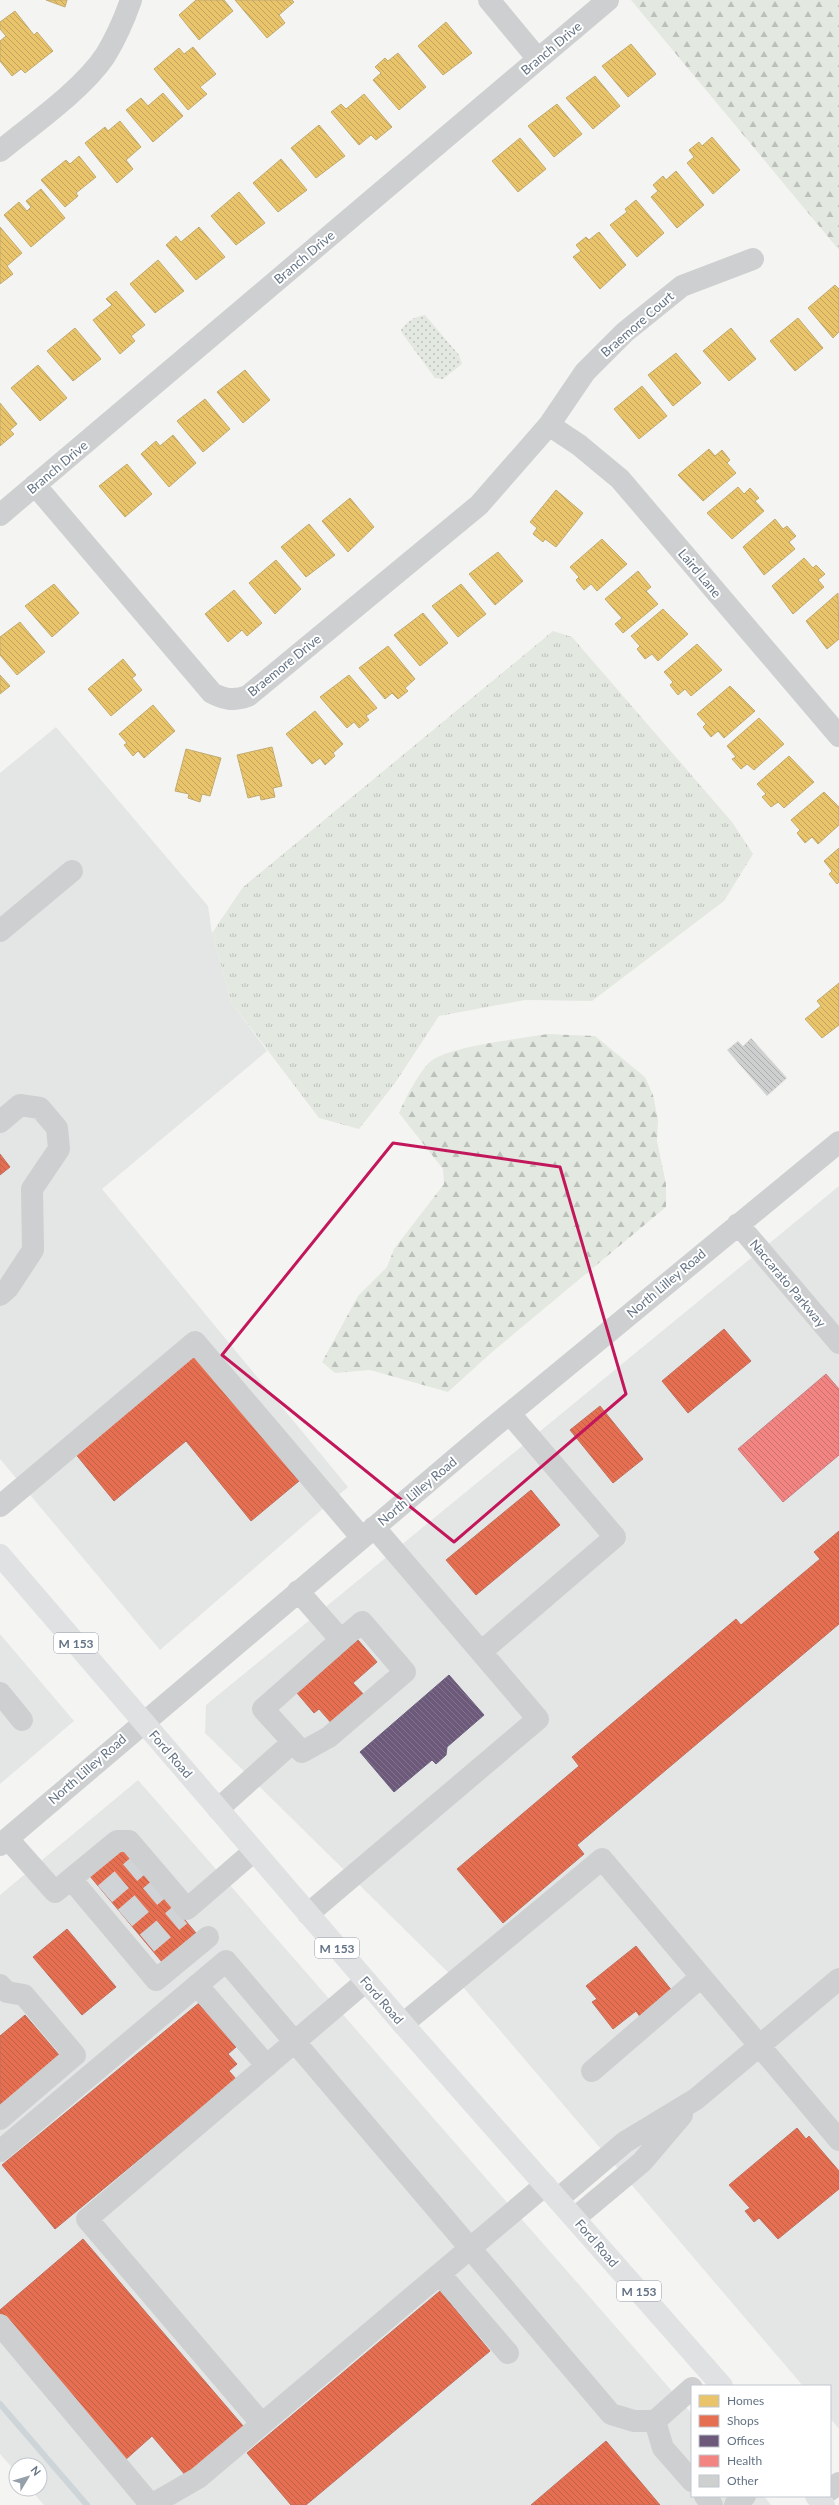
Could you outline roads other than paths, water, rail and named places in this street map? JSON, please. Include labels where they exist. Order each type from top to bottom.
[{"type":"main road","name":"Ford Road","points":[[0,1555],[403,2024],[575,2218],[709,2381]]},
{"type":"street","points":[[0,151],[83,81],[104,57],[114,40],[131,0]]},
{"type":"street","points":[[489,0],[538,59]]},
{"type":"street","name":"Branch Drive","points":[[0,515],[608,0]]},
{"type":"street","name":"Braemore Court","points":[[548,425],[585,372],[625,332],[682,286],[753,259]]},
{"type":"street","name":"Braemore Drive","points":[[35,486],[212,693],[225,700],[237,700],[248,696],[479,504],[548,425]]},
{"type":"street","name":"Laird Lane","points":[[548,425],[580,445],[620,479],[839,736]]},
{"type":"street","points":[[0,931],[72,871]]},
{"type":"street","points":[[0,1122],[20,1106],[40,1108],[57,1128],[59,1149],[32,1189],[33,1250],[8,1288],[0,1295]]},
{"type":"street","name":"North Lilley Road","points":[[4,1842],[143,1722],[368,1532],[738,1224],[839,1142]]},
{"type":"street","name":"Naccarato Parkway","points":[[738,1224],[839,1343]]},
{"type":"street","points":[[0,1506],[195,1342],[309,1476],[368,1532],[481,1652],[538,1719],[308,1914]]},
{"type":"street","points":[[481,1652],[616,1537],[510,1414]]},
{"type":"street","points":[[298,1591],[341,1640]]},
{"type":"street","points":[[362,1622],[405,1672],[329,1737],[302,1752],[293,1742],[263,1709],[362,1622]]},
{"type":"street","points":[[0,1693],[22,1720]]},
{"type":"street","points":[[218,1809],[293,1742]]},
{"type":"street","points":[[4,1842],[55,1892],[117,1842],[129,1841],[142,1863],[162,1887],[208,1937],[226,1961],[294,2042],[471,2247],[611,2414],[634,2421],[655,2421],[691,2389]]},
{"type":"street","points":[[184,1912],[254,1851]]},
{"type":"street","points":[[403,2024],[602,1859],[839,2140]]},
{"type":"street","points":[[71,1879],[98,1899],[140,1948],[156,1980],[208,1937]]},
{"type":"street","points":[[0,2151],[226,1961]]},
{"type":"street","points":[[592,2071],[702,1977]]},
{"type":"street","points":[[0,2325],[151,2505],[198,2478],[471,2247],[625,2142],[696,2099],[839,1979]]},
{"type":"street","points":[[262,2424],[87,2219],[366,1981]]},
{"type":"street","points":[[0,1984],[7,1992],[24,1995],[75,2055],[0,2119]]},
{"type":"street","points":[[197,1985],[266,2066]]},
{"type":"street","points":[[575,2218],[642,2162],[696,2099]]},
{"type":"street","points":[[440,2274],[508,2353]]},
{"type":"street","points":[[655,2421],[663,2448],[691,2480]]},
{"type":"street","points":[[831,2490],[839,2483]]},
{"type":"street","points":[[706,2497],[712,2505]]},
{"type":"street","points":[[735,2505],[744,2497]]},
{"type":"waterway","points":[[0,2404],[87,2505]]},
{"type":"tunnel","points":[[105,1894],[139,1865]]},
{"type":"tunnel","points":[[125,1918],[159,1889]]},
{"type":"tunnel","points":[[147,1943],[180,1915]]}]
